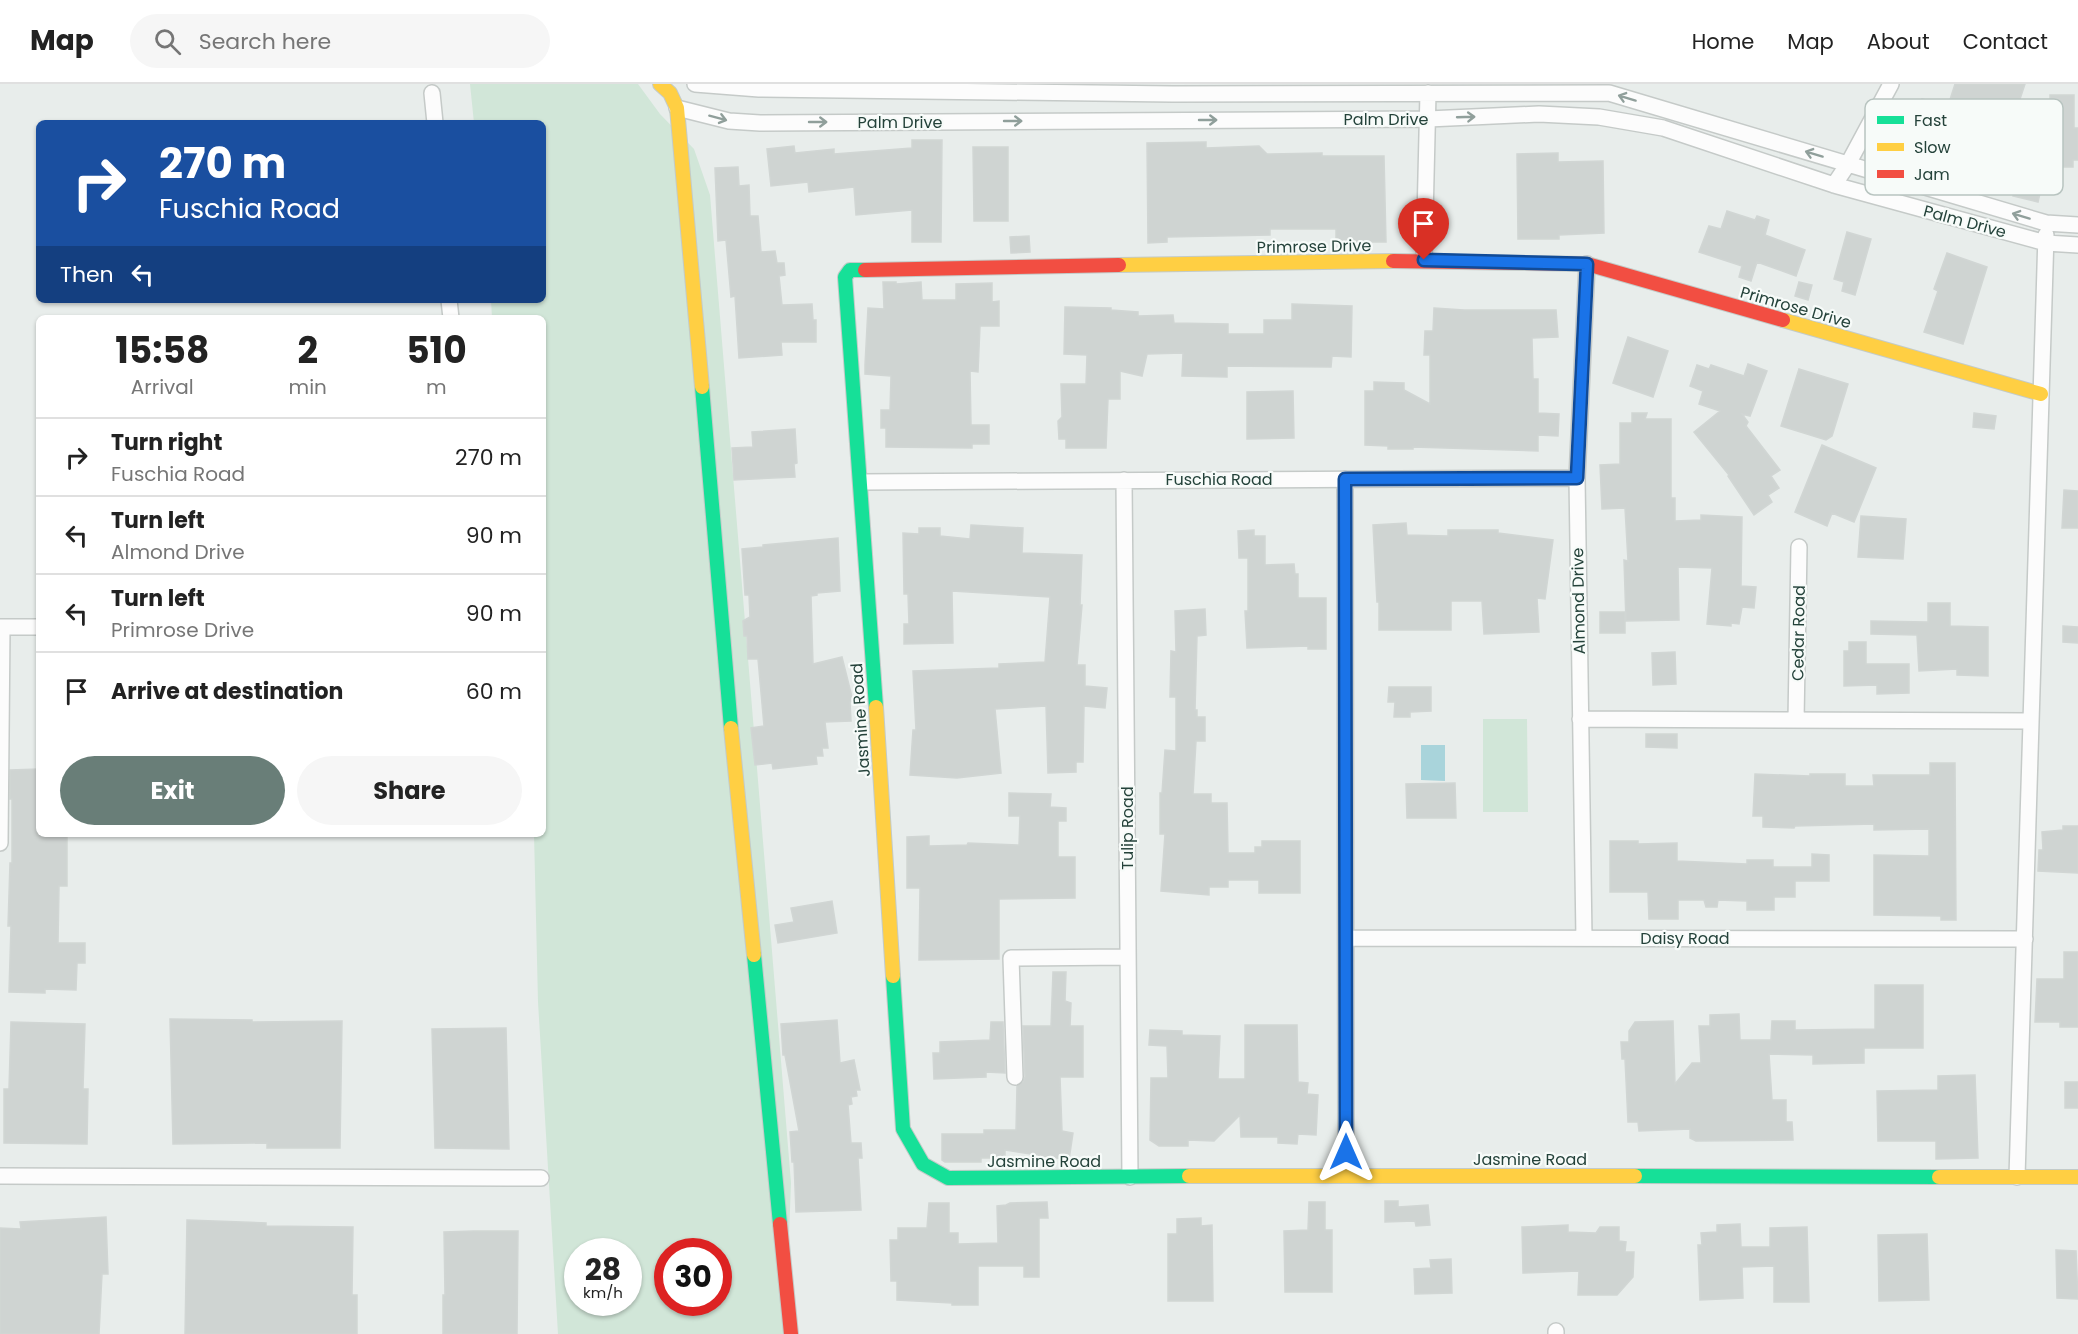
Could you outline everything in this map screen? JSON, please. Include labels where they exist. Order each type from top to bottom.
[{"type":"street","points":[[660,84],[670,93],[677,108],[731,722],[791,1334]]},
{"type":"street","name":"Palm Drive","points":[[695,84],[731,88],[1173,94],[1609,93],[1865,169]]},
{"type":"street","points":[[1883,99],[1891,84]]},
{"type":"street","points":[[432,93],[435,120]]},
{"type":"street","points":[[1424,260],[1428,93]]},
{"type":"street","name":"Palm Drive","points":[[677,108],[729,121],[760,123],[1428,119],[1539,114],[1599,117],[1663,128],[1865,193]]},
{"type":"street","points":[[1834,185],[1865,132]]},
{"type":"street","name":"Palm Drive","points":[[1871,195],[2046,243],[2078,246]]},
{"type":"street","name":"Palm Drive","points":[[1950,195],[2046,224],[2078,225]]},
{"type":"street","points":[[2017,1177],[2046,224]]},
{"type":"street","name":"Primrose Drive","points":[[856,270],[1424,260],[1587,264],[2041,394]]},
{"type":"street","name":"Almond Drive","points":[[1584,938],[1577,478],[1587,264]]},
{"type":"street","name":"Jasmine Road","points":[[856,270],[850,270],[845,277],[861,482],[903,1129],[922,1164],[948,1178],[1346,1175],[2078,1176]]},
{"type":"street","name":"Fuschia Road","points":[[861,482],[1577,478]]},
{"type":"street","points":[[1345,479],[1346,1175]]},
{"type":"street","name":"Tulip Road","points":[[1124,480],[1130,1176]]},
{"type":"street","name":"Cedar Road","points":[[1796,720],[1799,546]]},
{"type":"street","points":[[0,843],[1,627],[36,627]]},
{"type":"street","points":[[1580,719],[2031,721]]},
{"type":"street","name":"Daisy Road","points":[[1346,938],[2025,939]]},
{"type":"street","points":[[1015,1077],[1011,958],[1128,957]]},
{"type":"street","points":[[0,1176],[541,1178]]},
{"type":"green space","points":[[470,84],[638,84],[660,114],[694,149],[710,195],[791,1183],[786,1318],[788,1334],[558,1334],[538,1002],[534,837],[546,837],[546,315],[492,315],[491,303],[546,303],[546,120],[474,120]]},
{"type":"green space","points":[[1483,719],[1527,719],[1528,812],[1483,812]]},
{"type":"water","points":[[1421,745],[1445,745],[1445,781],[1421,780]]},
{"type":"building","points":[[1955,84],[2025,84],[2020,99],[1950,99]]},
{"type":"building","points":[[2050,95],[2074,95],[2074,128],[2078,128],[2078,160],[2073,160],[2073,167],[2063,167],[2063,99],[2050,99]]},
{"type":"building","points":[[912,140],[942,140],[941,242],[912,242],[912,210],[856,215],[854,187],[809,192],[808,182],[771,186],[767,149],[794,146],[795,153],[834,149],[834,154],[912,148]]},
{"type":"building","points":[[1206,142],[1206,148],[1259,146],[1267,154],[1322,153],[1322,156],[1384,156],[1386,242],[1336,242],[1336,229],[1270,229],[1270,235],[1167,237],[1167,242],[1148,243],[1147,143]]},
{"type":"building","points":[[973,147],[1008,147],[1008,221],[974,221]]},
{"type":"building","points":[[1558,153],[1558,162],[1603,161],[1604,233],[1559,235],[1559,239],[1518,239],[1517,154]]},
{"type":"building","points":[[738,167],[739,186],[749,185],[750,216],[758,216],[761,252],[775,251],[777,263],[784,263],[785,275],[779,276],[782,305],[812,304],[813,320],[816,320],[816,342],[781,342],[782,355],[739,358],[735,296],[731,297],[726,240],[718,241],[715,168]]},
{"type":"building","points":[[2013,195],[2040,195],[2038,202]]},
{"type":"building","points":[[1727,211],[1755,220],[1757,216],[1769,220],[1765,235],[1805,250],[1796,276],[1757,262],[1751,281],[1739,277],[1742,266],[1699,252],[1709,226],[1721,229]]},
{"type":"building","points":[[1847,232],[1871,239],[1855,295],[1842,291],[1844,282],[1834,279]]},
{"type":"building","points":[[1029,236],[1030,252],[1011,253],[1010,237]]},
{"type":"building","points":[[1947,253],[1987,267],[1963,344],[1924,332],[1938,291],[1934,289]]},
{"type":"building","points":[[883,282],[896,282],[896,284],[921,282],[922,300],[956,300],[956,284],[992,283],[992,302],[999,301],[999,326],[980,326],[978,372],[970,371],[971,425],[989,425],[989,444],[972,444],[972,448],[886,447],[886,428],[881,428],[881,410],[890,410],[891,376],[865,374],[868,308],[884,309]]},
{"type":"building","points":[[1799,282],[1812,285],[1808,300],[1795,296]]},
{"type":"building","points":[[1292,304],[1352,306],[1351,357],[1332,356],[1331,367],[1227,366],[1227,377],[1182,376],[1183,353],[1147,354],[1142,376],[1120,371],[1120,399],[1108,399],[1106,448],[1066,448],[1066,439],[1059,439],[1058,421],[1062,417],[1061,384],[1086,384],[1087,355],[1064,354],[1065,307],[1111,308],[1111,310],[1138,312],[1138,316],[1173,315],[1174,323],[1228,324],[1228,334],[1264,334],[1264,320],[1292,320]]},
{"type":"building","points":[[1434,308],[1556,310],[1558,337],[1532,338],[1533,379],[1538,379],[1538,413],[1559,414],[1558,436],[1538,435],[1538,451],[1413,447],[1413,449],[1388,449],[1388,446],[1365,445],[1365,391],[1374,391],[1374,382],[1404,383],[1404,390],[1430,404],[1430,355],[1424,355],[1425,331],[1433,331]]},
{"type":"building","points":[[1628,337],[1668,351],[1653,397],[1613,383]]},
{"type":"building","points":[[1748,364],[1767,371],[1750,416],[1742,414],[1748,422],[1746,426],[1780,470],[1771,476],[1779,488],[1768,495],[1772,502],[1754,515],[1729,475],[1694,432],[1720,411],[1699,404],[1703,391],[1690,386],[1697,365],[1709,369],[1711,365],[1744,376]]},
{"type":"building","points":[[1799,369],[1848,384],[1832,436],[1826,440],[1781,426]]},
{"type":"building","points":[[1293,391],[1294,438],[1247,439],[1247,392]]},
{"type":"building","points":[[1632,413],[1647,413],[1645,419],[1671,419],[1671,498],[1675,498],[1675,521],[1701,520],[1701,515],[1742,517],[1741,586],[1756,587],[1754,608],[1742,607],[1739,624],[1731,623],[1731,626],[1707,624],[1712,568],[1678,567],[1679,620],[1626,621],[1624,560],[1628,561],[1625,508],[1602,509],[1600,465],[1620,464],[1620,423],[1632,423]]},
{"type":"building","points":[[1974,413],[1996,416],[1994,429],[1973,427]]},
{"type":"building","points":[[795,429],[797,463],[794,464],[795,477],[734,480],[732,448],[753,447],[752,432]]},
{"type":"building","points":[[1822,445],[1876,468],[1854,522],[1832,513],[1827,526],[1795,512]]},
{"type":"building","points":[[2064,490],[2078,491],[2078,528],[2062,528]]},
{"type":"building","points":[[1861,516],[1906,519],[1903,559],[1858,557]]},
{"type":"building","points":[[1406,523],[1407,535],[1448,536],[1448,530],[1498,530],[1498,533],[1553,540],[1545,599],[1537,598],[1539,632],[1484,634],[1482,601],[1451,601],[1451,630],[1379,630],[1373,525]]},
{"type":"building","points":[[971,525],[1023,528],[1022,553],[1082,555],[1080,605],[1082,605],[1077,665],[1085,665],[1085,686],[1107,688],[1105,708],[1084,706],[1083,762],[1076,762],[1076,772],[1048,773],[1046,706],[995,709],[1001,773],[957,778],[910,775],[913,730],[916,730],[913,671],[999,668],[999,664],[1045,662],[1050,597],[952,591],[953,643],[904,644],[904,624],[909,624],[908,594],[904,594],[903,533],[919,534],[919,528],[940,528],[940,536],[970,539]]},
{"type":"building","points":[[1254,530],[1254,536],[1265,536],[1265,565],[1294,564],[1295,574],[1298,574],[1298,598],[1326,598],[1326,649],[1308,649],[1308,646],[1247,648],[1245,611],[1248,611],[1248,558],[1239,558],[1238,531]]},
{"type":"building","points":[[838,538],[840,591],[817,593],[811,596],[813,664],[842,657],[853,701],[850,702],[851,721],[825,722],[828,748],[822,748],[823,756],[816,756],[817,764],[773,769],[772,763],[755,765],[751,728],[764,726],[758,659],[748,659],[747,636],[744,636],[743,621],[750,617],[749,595],[745,595],[742,549]]},
{"type":"building","points":[[1928,603],[1950,603],[1950,626],[1988,627],[1988,676],[1957,675],[1957,669],[1919,671],[1917,635],[1871,634],[1871,621],[1928,622]]},
{"type":"building","points":[[1205,609],[1206,635],[1197,636],[1195,710],[1197,710],[1197,717],[1205,717],[1205,741],[1196,741],[1193,794],[1211,794],[1211,803],[1227,803],[1228,853],[1255,853],[1255,847],[1262,847],[1262,841],[1300,841],[1300,893],[1259,893],[1259,880],[1228,880],[1228,887],[1209,887],[1209,895],[1161,891],[1165,834],[1160,834],[1160,793],[1162,793],[1165,750],[1176,751],[1176,697],[1170,697],[1171,651],[1176,652],[1175,611]]},
{"type":"building","points":[[1600,612],[1625,612],[1625,633],[1600,633]]},
{"type":"building","points":[[2063,626],[2078,627],[2078,643],[2063,642]]},
{"type":"building","points":[[1849,642],[1866,642],[1866,664],[1909,664],[1909,693],[1877,694],[1877,685],[1844,686],[1844,651],[1849,651]]},
{"type":"building","points":[[1675,652],[1676,684],[1653,685],[1652,653]]},
{"type":"building","points":[[1389,687],[1431,687],[1431,711],[1410,712],[1410,717],[1394,717],[1395,702],[1388,702]]},
{"type":"building","points":[[1646,734],[1677,734],[1677,748],[1646,747]]},
{"type":"building","points":[[1930,763],[1955,763],[1956,920],[1941,920],[1941,916],[1874,915],[1874,855],[1929,856],[1929,829],[1874,830],[1874,824],[1795,826],[1794,828],[1763,827],[1763,816],[1753,816],[1755,774],[1810,776],[1810,774],[1845,774],[1845,786],[1874,786],[1873,775],[1930,775]]},
{"type":"building","points":[[36,769],[36,837],[67,837],[67,886],[59,886],[58,943],[85,943],[85,963],[77,963],[76,990],[45,989],[45,993],[9,992],[11,926],[8,926],[10,863],[12,863],[10,770]]},
{"type":"building","points":[[1455,783],[1456,818],[1407,818],[1406,784]]},
{"type":"building","points":[[1009,793],[1051,794],[1050,807],[1066,808],[1066,821],[1058,821],[1058,857],[1075,857],[1075,898],[999,899],[999,959],[919,960],[920,888],[907,888],[907,837],[929,836],[929,846],[967,845],[968,843],[1019,845],[1020,816],[1009,816]]},
{"type":"building","points":[[2063,826],[2078,826],[2078,873],[2038,871],[2039,850],[2043,850],[2042,832],[2063,830]]},
{"type":"building","points":[[1610,841],[1638,841],[1638,844],[1677,843],[1677,861],[1747,864],[1747,860],[1773,860],[1773,867],[1812,867],[1812,854],[1829,855],[1829,881],[1795,881],[1795,897],[1774,897],[1774,910],[1747,910],[1747,901],[1718,900],[1717,907],[1706,907],[1704,900],[1678,900],[1678,919],[1649,919],[1648,892],[1610,892]]},
{"type":"building","points":[[832,901],[837,933],[778,943],[775,925],[794,922],[791,908]]},
{"type":"building","points":[[2064,952],[2078,952],[2078,1027],[2060,1027],[2060,1022],[2035,1022],[2037,979],[2064,979]]},
{"type":"building","points":[[1053,972],[1066,972],[1065,1001],[1071,1003],[1070,1026],[1083,1026],[1083,1077],[1060,1077],[1062,1131],[1073,1133],[1069,1160],[1005,1150],[1005,1158],[981,1158],[981,1162],[945,1162],[942,1160],[942,1134],[984,1134],[984,1130],[1016,1130],[1017,1086],[1023,1082],[1025,1077],[1023,1026],[1051,1026]]},
{"type":"building","points":[[1875,985],[1923,985],[1923,1048],[1864,1048],[1864,1063],[1813,1064],[1813,1055],[1769,1054],[1772,1100],[1786,1100],[1786,1122],[1792,1122],[1793,1140],[1696,1141],[1690,1138],[1690,1129],[1639,1131],[1638,1122],[1628,1122],[1625,1059],[1622,1059],[1621,1042],[1629,1042],[1629,1031],[1635,1022],[1673,1021],[1675,1084],[1692,1063],[1701,1063],[1699,1026],[1710,1026],[1710,1015],[1739,1014],[1740,1040],[1771,1040],[1772,1021],[1795,1021],[1795,1030],[1875,1029]]},
{"type":"building","points":[[170,1019],[252,1020],[252,1022],[342,1021],[340,1148],[267,1148],[267,1143],[173,1144]]},
{"type":"building","points":[[837,1020],[840,1063],[854,1060],[860,1090],[856,1090],[857,1096],[851,1097],[852,1104],[848,1105],[851,1143],[861,1143],[862,1158],[858,1158],[861,1210],[796,1212],[790,1132],[799,1131],[785,1055],[783,1055],[781,1024]]},
{"type":"building","points":[[11,1022],[85,1024],[83,1089],[88,1089],[87,1144],[4,1143],[4,1089],[9,1089]]},
{"type":"building","points":[[991,1022],[1003,1022],[1005,1073],[986,1072],[986,1077],[934,1079],[933,1053],[940,1053],[940,1042],[990,1040]]},
{"type":"building","points":[[1245,1025],[1297,1025],[1298,1082],[1308,1083],[1307,1094],[1318,1095],[1316,1135],[1298,1134],[1297,1144],[1278,1143],[1278,1137],[1241,1137],[1240,1115],[1214,1141],[1188,1140],[1188,1146],[1159,1146],[1150,1140],[1151,1078],[1168,1078],[1167,1046],[1149,1045],[1150,1030],[1182,1031],[1182,1035],[1220,1036],[1218,1079],[1245,1079]]},
{"type":"building","points":[[506,1028],[509,1149],[435,1148],[432,1029]]},
{"type":"building","points":[[1975,1075],[1978,1158],[1936,1159],[1936,1141],[1878,1141],[1877,1091],[1938,1090],[1938,1076]]},
{"type":"building","points":[[2065,1082],[2078,1082],[2078,1108],[2065,1108]]},
{"type":"building","points":[[1385,1201],[1398,1201],[1398,1207],[1428,1205],[1430,1225],[1416,1226],[1415,1221],[1385,1222]]},
{"type":"building","points":[[1047,1202],[1048,1218],[1039,1218],[1039,1277],[1024,1277],[1024,1266],[978,1266],[978,1305],[897,1300],[897,1281],[891,1281],[890,1240],[898,1240],[898,1228],[927,1228],[929,1203],[949,1203],[949,1233],[958,1233],[958,1244],[998,1243],[997,1206],[1010,1203]]},
{"type":"building","points":[[1309,1202],[1325,1202],[1325,1230],[1332,1230],[1332,1292],[1285,1292],[1284,1231],[1308,1230]]},
{"type":"building","points":[[106,1217],[108,1274],[102,1274],[99,1334],[0,1334],[0,1228],[21,1229],[20,1222]]},
{"type":"building","points":[[1201,1218],[1201,1226],[1212,1225],[1213,1301],[1168,1301],[1168,1234],[1177,1234],[1177,1219]]},
{"type":"building","points":[[187,1220],[266,1223],[266,1226],[353,1227],[352,1295],[357,1295],[357,1334],[185,1334]]},
{"type":"building","points":[[1740,1224],[1741,1247],[1770,1247],[1770,1228],[1807,1227],[1809,1302],[1774,1302],[1774,1266],[1742,1267],[1743,1298],[1700,1300],[1698,1245],[1702,1245],[1701,1233],[1717,1232],[1717,1225]]},
{"type":"building","points":[[1568,1225],[1568,1232],[1596,1233],[1600,1227],[1619,1227],[1619,1241],[1626,1242],[1625,1252],[1634,1252],[1633,1277],[1617,1295],[1578,1295],[1579,1271],[1523,1273],[1522,1227]]},
{"type":"building","points":[[518,1231],[517,1334],[443,1334],[444,1232]]},
{"type":"building","points":[[1927,1234],[1929,1300],[1879,1301],[1878,1235]]},
{"type":"building","points":[[2056,1250],[2076,1251],[2078,1299],[2057,1298]]},
{"type":"building","points":[[1451,1259],[1452,1293],[1415,1294],[1414,1269],[1431,1268],[1430,1260]]},
{"type":"traffic: fast","points":[[865,270],[850,270],[845,277],[876,707]]},
{"type":"traffic: fast","points":[[702,387],[731,728]]},
{"type":"traffic: fast","points":[[754,955],[780,1224]]},
{"type":"traffic: fast","points":[[893,976],[903,1129],[923,1164],[948,1178],[1189,1176]]},
{"type":"traffic: fast","points":[[1635,1176],[1939,1177]]},
{"type":"traffic: slow","points":[[660,84],[670,93],[677,108],[702,387]]},
{"type":"traffic: slow","points":[[1119,265],[1393,261]]},
{"type":"traffic: slow","points":[[1783,320],[2041,394]]},
{"type":"traffic: slow","points":[[876,707],[893,976]]},
{"type":"traffic: slow","points":[[731,728],[754,955]]},
{"type":"traffic: slow","points":[[1189,1176],[1635,1176]]},
{"type":"traffic: slow","points":[[1939,1177],[2078,1177]]},
{"type":"traffic: jam","points":[[1393,261],[1587,264],[1783,320]]},
{"type":"traffic: jam","points":[[865,270],[1119,265]]},
{"type":"traffic: jam","points":[[780,1224],[791,1334]]},
{"type":"route","points":[[1346,1152],[1345,479],[1577,478],[1587,264],[1424,260]]}]
